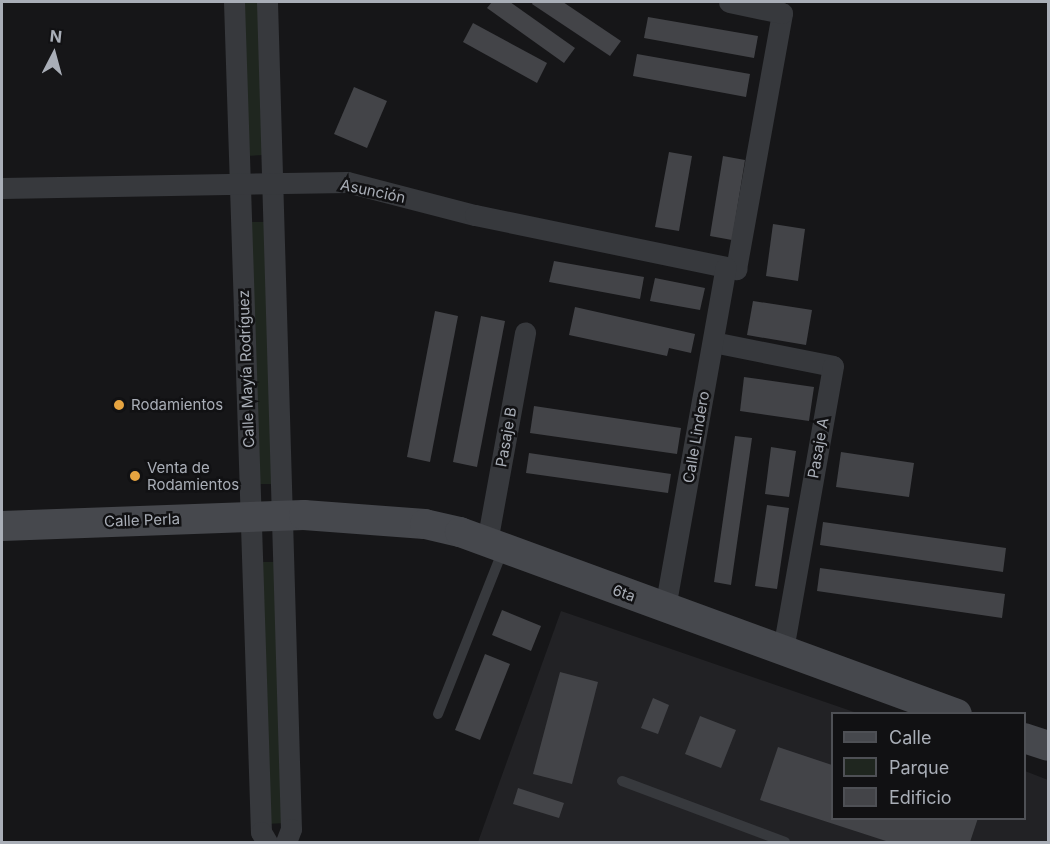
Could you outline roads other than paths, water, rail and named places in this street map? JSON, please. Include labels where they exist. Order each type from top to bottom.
[{"type":"main road","name":"Calle Perla","points":[[2,526],[282,515]]},
{"type":"main road","name":"6ta","points":[[282,515],[390,519],[437,527],[495,545],[951,712]]},
{"type":"main road","points":[[1026,739],[1048,746]]},
{"type":"street","name":"Calle Mayía Rodríguez","points":[[234,2],[261,832],[267,843]]},
{"type":"street","name":"Calle Mayía Rodríguez","points":[[267,2],[291,830],[286,843]]},
{"type":"street","name":"Calle Lindero","points":[[665,608],[713,342],[731,268],[782,13],[729,2]]},
{"type":"street","name":"Asunción","points":[[2,188],[347,182],[475,215],[731,268]]},
{"type":"street","name":"Pasaje B","points":[[495,545],[525,332]]},
{"type":"street","name":"Pasaje A","points":[[713,342],[833,366],[783,651]]},
{"type":"lane","points":[[438,714],[495,545]]},
{"type":"lane","points":[[622,781],[786,843]]},
{"type":"place","name":"Rodamientos","points":[[119,405]]},
{"type":"place","name":"Venta de Rodamientos","points":[[135,476]]}]
